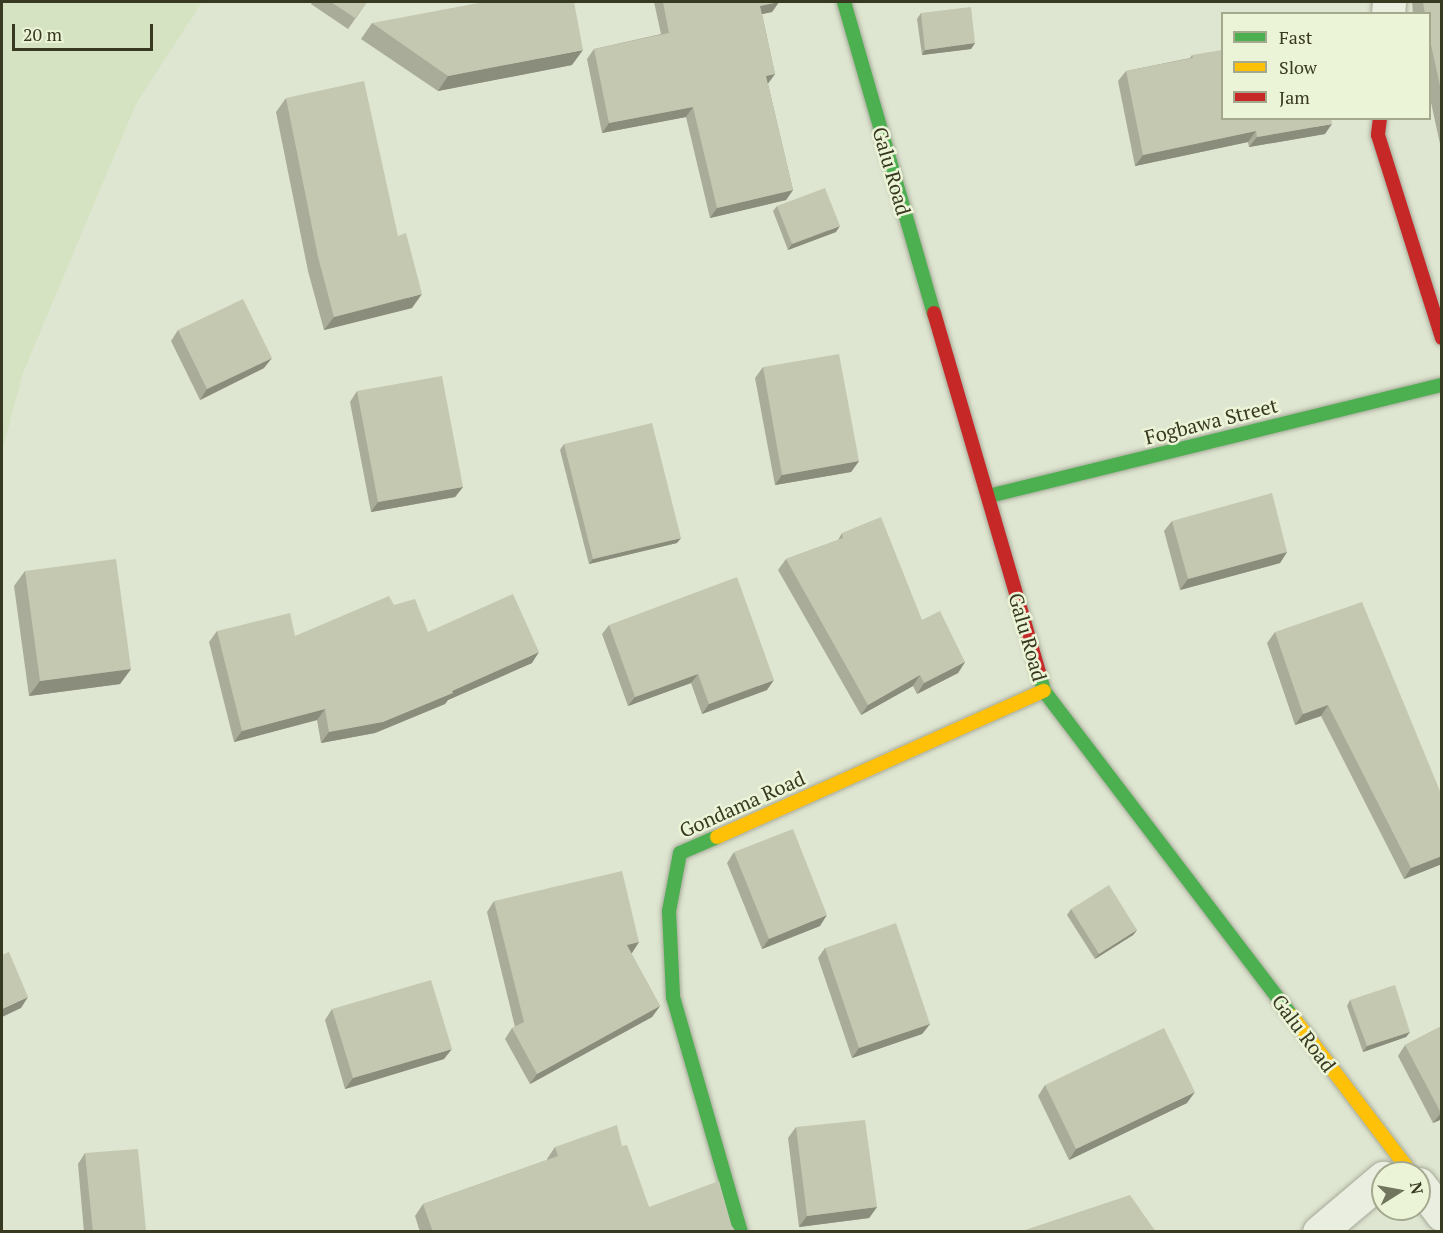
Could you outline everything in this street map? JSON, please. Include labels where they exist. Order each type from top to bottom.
[{"type":"street","name":"Galu Road","points":[[844,2],[950,373],[989,495],[1044,691],[1391,1161]]},
{"type":"street","points":[[1380,120],[1378,135],[1442,338]]},
{"type":"street","name":"Fogbawa Street","points":[[989,495],[1442,385]]},
{"type":"street","name":"Gondama Road","points":[[741,1232],[673,997],[669,911],[680,853],[1044,691]]},
{"type":"street","points":[[1319,1232],[1371,1195]]},
{"type":"street","name":"Galu Road","points":[[1431,1203],[1442,1214]]},
{"type":"green space","points":[[2,2],[202,2],[136,104],[23,373],[2,451]]},
{"type":"building","points":[[331,2],[367,2],[355,18]]},
{"type":"building","points":[[484,2],[574,2],[583,50],[448,76],[372,23]]},
{"type":"building","points":[[663,2],[779,2],[760,6],[775,74],[766,76],[793,190],[717,208],[693,107],[609,123],[594,49],[669,33]]},
{"type":"building","points":[[1423,2],[1442,2],[1442,95],[1431,45],[1431,12],[1425,12]]},
{"type":"building","points":[[971,7],[975,43],[925,50],[921,13]]},
{"type":"building","points":[[1221,50],[1221,120],[1331,120],[1332,124],[1257,137],[1256,131],[1143,155],[1126,71],[1193,58],[1192,55]]},
{"type":"building","points":[[364,81],[398,236],[406,233],[422,294],[334,317],[318,257],[286,98]]},
{"type":"building","points":[[825,188],[840,226],[792,244],[777,206]]},
{"type":"building","points":[[243,299],[272,358],[207,389],[178,330]]},
{"type":"building","points":[[839,354],[859,461],[782,475],[763,367]]},
{"type":"building","points":[[442,376],[463,487],[378,502],[357,391]]},
{"type":"building","points":[[652,423],[681,538],[593,559],[564,444]]},
{"type":"building","points":[[1272,493],[1287,552],[1188,579],[1172,521]]},
{"type":"building","points":[[881,517],[922,620],[940,611],[965,662],[924,683],[920,675],[868,705],[786,559],[843,538],[842,533]]},
{"type":"building","points":[[116,559],[131,669],[40,681],[25,571]]},
{"type":"building","points":[[737,577],[774,680],[709,704],[698,674],[635,697],[609,625]]},
{"type":"building","points":[[513,594],[539,652],[452,691],[453,693],[383,722],[329,732],[325,709],[242,731],[217,631],[290,613],[295,636],[389,596],[394,605],[415,599],[428,632]]},
{"type":"building","points":[[1362,602],[1442,796],[1442,856],[1411,868],[1328,705],[1303,714],[1275,632]]},
{"type":"building","points":[[793,829],[827,915],[769,939],[734,852]]},
{"type":"building","points":[[622,871],[639,942],[627,945],[660,1006],[537,1074],[512,1028],[524,1022],[494,901]]},
{"type":"building","points":[[1109,885],[1137,930],[1099,954],[1071,909]]},
{"type":"building","points":[[896,923],[930,1024],[859,1048],[825,948]]},
{"type":"building","points":[[9,952],[28,997],[2,1009],[2,955]]},
{"type":"building","points":[[431,980],[452,1049],[353,1078],[332,1009]]},
{"type":"building","points":[[1395,985],[1410,1032],[1367,1046],[1350,1000]]},
{"type":"building","points":[[1442,1026],[1442,1112],[1441,1113],[1405,1045]]},
{"type":"building","points":[[1164,1028],[1195,1092],[1076,1149],[1045,1085]]},
{"type":"building","points":[[865,1120],[877,1207],[807,1216],[796,1127]]},
{"type":"building","points":[[617,1125],[622,1146],[627,1145],[649,1207],[719,1181],[731,1225],[736,1232],[433,1232],[423,1204],[558,1156],[555,1147]]},
{"type":"building","points":[[138,1149],[146,1230],[93,1232],[85,1153]]},
{"type":"building","points":[[1130,1195],[1156,1232],[1019,1232]]},
{"type":"traffic: fast","points":[[844,2],[934,313]]},
{"type":"traffic: fast","points":[[989,496],[1442,385]]},
{"type":"traffic: fast","points":[[1039,673],[1044,691],[1292,1016]]},
{"type":"traffic: fast","points":[[717,837],[680,853],[669,911],[673,997],[741,1232]]},
{"type":"traffic: slow","points":[[717,837],[1044,691]]},
{"type":"traffic: slow","points":[[1292,1016],[1402,1161]]},
{"type":"traffic: jam","points":[[1380,120],[1378,135],[1442,338]]},
{"type":"traffic: jam","points":[[934,313],[1039,673]]}]
